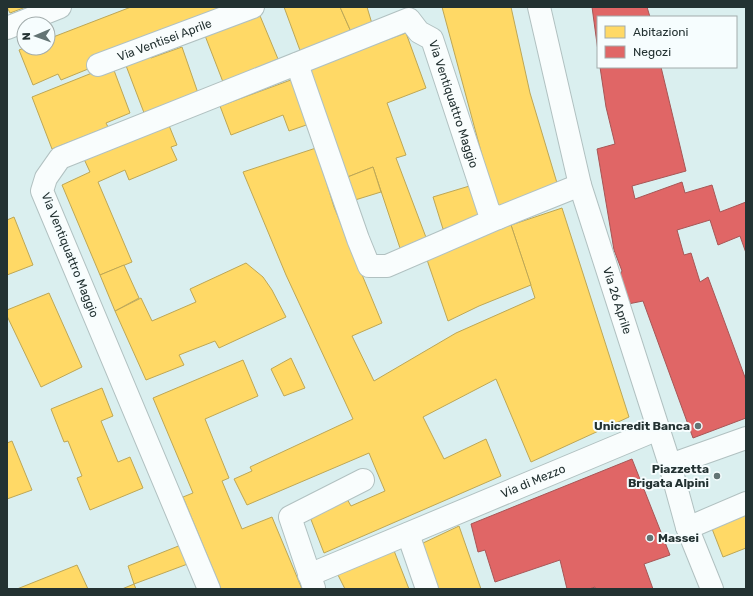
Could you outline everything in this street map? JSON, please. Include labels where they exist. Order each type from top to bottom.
[{"type":"street","points":[[7,28],[60,7]]},
{"type":"street","name":"Via Ventisei Aprile","points":[[98,66],[253,7]]},
{"type":"street","name":"Via 26 Aprile","points":[[539,7],[580,185],[670,465],[687,527],[712,589]]},
{"type":"street","name":"Via Ventiquattro Maggio","points":[[209,589],[42,191],[46,178],[60,158],[409,19],[419,32],[432,39],[489,212],[498,218]]},
{"type":"street","points":[[297,64],[358,239],[369,266],[387,266],[498,218],[580,185]]},
{"type":"street","name":"Via di Mezzo","points":[[363,480],[290,517],[312,582],[408,534],[658,429]]},
{"type":"street","points":[[670,465],[746,438]]},
{"type":"street","points":[[687,527],[746,503]]},
{"type":"street","points":[[408,534],[427,589]]},
{"type":"building: Abitazioni","points":[[7,7],[26,7],[10,13]]},
{"type":"building: Abitazioni","points":[[131,7],[223,7],[93,67],[61,80],[58,74],[33,85],[21,56],[56,56],[56,36]]},
{"type":"building: Abitazioni","points":[[284,7],[340,7],[352,34],[301,53]]},
{"type":"building: Abitazioni","points":[[340,7],[367,7],[373,27],[352,34]]},
{"type":"building: Abitazioni","points":[[442,7],[511,7],[530,93],[557,183],[525,198],[496,207]]},
{"type":"building: Abitazioni","points":[[258,11],[278,59],[223,82],[204,33]]},
{"type":"building: Abitazioni","points":[[406,33],[426,88],[387,103],[406,155],[396,158],[427,240],[400,248],[373,167],[345,178],[308,68]]},
{"type":"building: Abitazioni","points":[[182,47],[199,96],[146,118],[125,63],[149,53],[151,58]]},
{"type":"building: Abitazioni","points":[[112,65],[130,113],[106,123],[108,127],[52,149],[32,97]]},
{"type":"building: Abitazioni","points":[[299,77],[315,122],[289,131],[283,115],[231,135],[220,106]]},
{"type":"building: Abitazioni","points":[[168,123],[177,145],[171,147],[177,160],[129,180],[125,170],[98,182],[132,262],[100,275],[62,185],[90,172],[84,159]]},
{"type":"building: Abitazioni","points":[[316,148],[334,207],[382,323],[352,336],[374,381],[456,333],[535,298],[511,225],[562,208],[629,417],[531,462],[496,379],[423,417],[444,459],[486,439],[501,476],[324,553],[310,517],[347,499],[351,506],[385,491],[369,453],[247,505],[234,479],[252,471],[250,467],[353,419],[286,275],[243,172]]},
{"type":"building: Abitazioni","points":[[373,167],[381,192],[355,200],[345,178]]},
{"type":"building: Abitazioni","points":[[476,184],[485,216],[443,229],[433,197]]},
{"type":"building: Abitazioni","points":[[14,217],[33,265],[7,275],[7,220]]},
{"type":"building: Abitazioni","points":[[511,225],[531,285],[479,306],[448,321],[424,251]]},
{"type":"building: Abitazioni","points":[[246,263],[263,277],[272,290],[286,317],[219,348],[215,341],[179,355],[184,365],[146,380],[115,311],[141,298],[152,321],[196,302],[190,289]]},
{"type":"building: Abitazioni","points":[[124,265],[139,298],[115,311],[100,275]]},
{"type":"building: Abitazioni","points":[[49,293],[82,367],[41,387],[7,316],[7,310]]},
{"type":"building: Abitazioni","points":[[291,358],[305,388],[284,396],[271,369]]},
{"type":"building: Abitazioni","points":[[243,360],[258,396],[205,419],[229,478],[222,481],[242,529],[272,517],[302,589],[221,589],[183,497],[193,493],[153,398]]},
{"type":"building: Abitazioni","points":[[102,388],[113,416],[101,421],[118,462],[130,457],[143,488],[90,510],[77,478],[82,476],[68,441],[64,442],[51,409]]},
{"type":"building: Abitazioni","points":[[12,441],[32,490],[7,499],[7,443]]},
{"type":"building: Abitazioni","points":[[746,507],[746,548],[723,557],[709,521]]},
{"type":"building: Abitazioni","points":[[459,526],[481,589],[436,589],[421,544]]},
{"type":"building: Abitazioni","points":[[186,543],[193,562],[134,584],[128,566]]},
{"type":"building: Abitazioni","points":[[393,548],[409,589],[345,589],[335,569]]},
{"type":"building: Abitazioni","points":[[77,565],[88,589],[17,589]]},
{"type":"building: Abitazioni","points":[[134,584],[136,589],[122,589]]},
{"type":"building: Negozi","points":[[592,7],[647,7],[650,16],[597,16],[597,44]]},
{"type":"building: Negozi","points":[[600,68],[661,68],[686,171],[632,186],[635,199],[682,182],[685,193],[712,185],[720,212],[746,202],[746,253],[740,236],[718,245],[710,220],[677,230],[684,255],[691,253],[700,282],[708,277],[746,380],[746,418],[693,438],[643,301],[628,304],[619,276],[622,271],[614,250],[597,149],[615,144],[606,107]]},
{"type":"building: Negozi","points":[[632,459],[670,555],[644,564],[653,589],[595,589],[595,587],[589,589],[567,589],[560,560],[495,582],[485,550],[478,552],[471,524]]},
{"type":"place","name":"Unicredit Banca","points":[[698,426]]},
{"type":"place","name":"Piazzetta Brigata Alpini","points":[[717,476]]},
{"type":"place","name":"Massei","points":[[650,538]]}]
